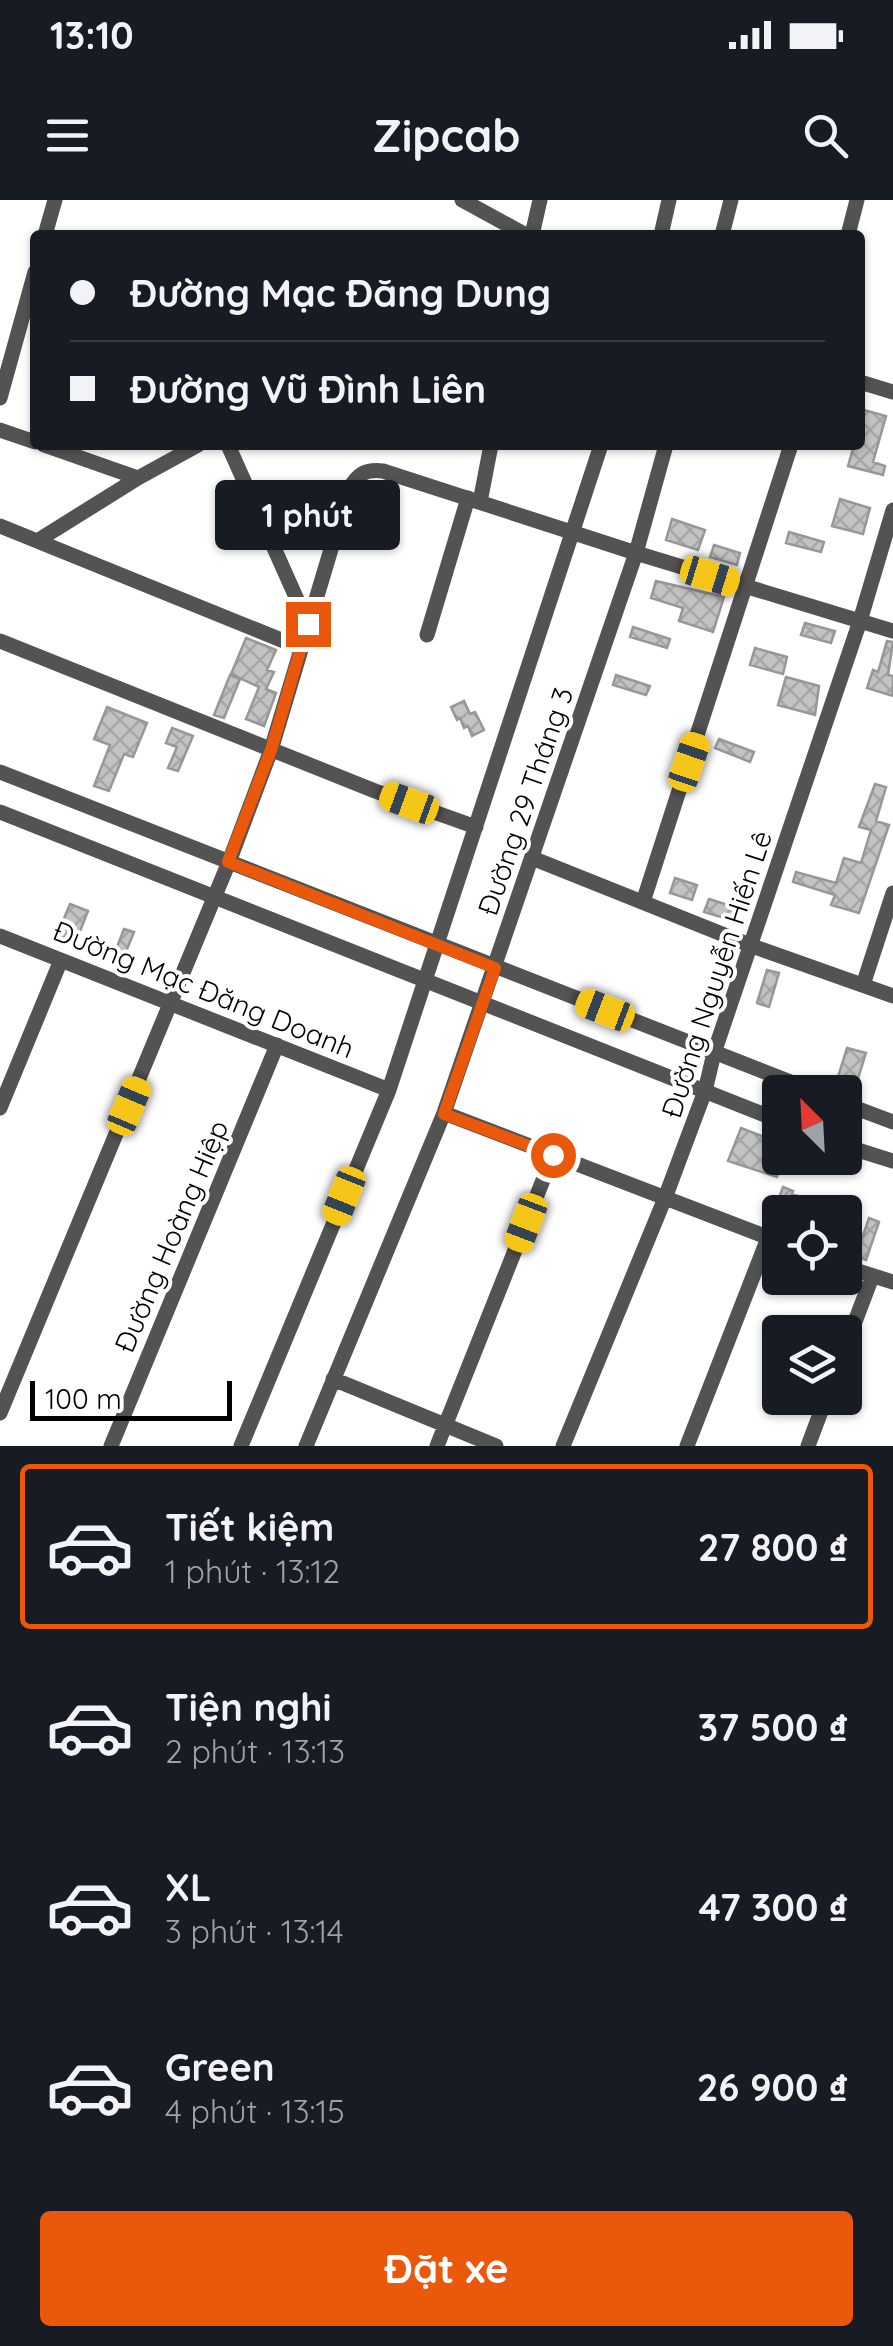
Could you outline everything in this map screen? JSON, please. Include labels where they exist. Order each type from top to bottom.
[{"type":"street","points":[[46,230],[55,200]]},
{"type":"street","points":[[462,200],[519,230]]},
{"type":"street","points":[[531,230],[540,200]]},
{"type":"street","points":[[662,230],[670,200]]},
{"type":"street","points":[[723,230],[731,200]]},
{"type":"street","points":[[849,230],[857,200]]},
{"type":"street","points":[[0,398],[30,290]]},
{"type":"street","points":[[865,384],[893,392]]},
{"type":"street","points":[[0,430],[30,440]]},
{"type":"street","points":[[58,450],[138,478]]},
{"type":"street","points":[[36,541],[189,450]]},
{"type":"street","points":[[230,450],[308,624]]},
{"type":"street","points":[[427,635],[489,450]]},
{"type":"street","name":"Đường 29 Tháng 3","points":[[240,1446],[389,1090],[599,450]]},
{"type":"street","name":"Đường 29 Tháng 3","points":[[306,1446],[444,1114],[636,553],[665,450]]},
{"type":"street","points":[[643,902],[789,450]]},
{"type":"street","points":[[0,1413],[172,1004],[271,750],[348,489],[356,476],[369,470],[383,471],[893,630]]},
{"type":"street","name":"Đường Nguyễn Hiến Lê","points":[[563,1446],[705,1091],[714,1053],[860,620],[893,510]]},
{"type":"street","points":[[0,526],[301,648]]},
{"type":"street","points":[[0,641],[476,828]]},
{"type":"street","points":[[0,772],[772,1075]]},
{"type":"street","points":[[0,812],[762,1114]]},
{"type":"street","points":[[532,858],[752,946],[893,996]]},
{"type":"street","points":[[862,985],[893,894]]},
{"type":"street","name":"Đường Mạc Đăng Doanh","points":[[0,936],[389,1090]]},
{"type":"street","points":[[0,1108],[61,960]]},
{"type":"street","name":"Đường Hoàng Hiệp","points":[[111,1446],[278,1046]]},
{"type":"street","points":[[862,1110],[893,1122]]},
{"type":"street","points":[[444,1114],[762,1235]]},
{"type":"street","points":[[862,1151],[893,1161]]},
{"type":"street","points":[[437,1446],[553,1155]]},
{"type":"street","points":[[687,1446],[762,1268]]},
{"type":"street","points":[[862,1273],[893,1282]]},
{"type":"street","points":[[858,1315],[872,1277]]},
{"type":"street","points":[[333,1379],[496,1446]]},
{"type":"street","points":[[808,1446],[820,1415]]},
{"type":"building","points":[[865,410],[886,416],[873,462],[885,466],[883,475],[848,466],[853,450],[865,450]]},
{"type":"building","points":[[840,499],[870,508],[863,534],[832,526]]},
{"type":"building","points":[[672,519],[705,530],[698,550],[666,540]]},
{"type":"building","points":[[789,532],[824,542],[821,552],[786,543]]},
{"type":"building","points":[[714,545],[740,553],[737,565],[710,557]]},
{"type":"building","points":[[656,581],[724,597],[713,632],[679,621],[683,608],[651,598]]},
{"type":"building","points":[[805,623],[835,631],[831,643],[801,635]]},
{"type":"building","points":[[633,627],[670,639],[667,648],[630,637]]},
{"type":"building","points":[[246,638],[276,650],[267,670],[274,672],[266,689],[276,693],[264,726],[246,719],[259,687],[231,674]]},
{"type":"building","points":[[887,641],[893,642],[888,675],[893,676],[893,696],[867,688],[873,670],[878,672]]},
{"type":"building","points":[[755,648],[787,657],[783,674],[750,665]]},
{"type":"building","points":[[230,675],[240,679],[224,718],[214,715]]},
{"type":"building","points":[[616,675],[650,686],[646,695],[613,685]]},
{"type":"building","points":[[786,677],[819,686],[815,715],[778,705]]},
{"type":"building","points":[[464,701],[484,730],[472,736],[451,707]]},
{"type":"building","points":[[107,707],[147,723],[133,757],[124,754],[109,791],[94,786],[110,745],[94,739]]},
{"type":"building","points":[[172,728],[193,736],[178,771],[168,768],[177,747],[166,743]]},
{"type":"building","points":[[719,739],[754,752],[750,762],[715,748]]},
{"type":"building","points":[[875,784],[886,787],[876,821],[889,825],[859,913],[831,905],[835,895],[793,882],[796,872],[836,883],[844,858],[861,863],[871,830],[859,827]]},
{"type":"building","points":[[675,878],[697,885],[692,900],[670,893]]},
{"type":"building","points":[[709,899],[741,909],[737,922],[704,912]]},
{"type":"building","points":[[70,904],[88,911],[75,944],[56,937]]},
{"type":"building","points":[[124,929],[134,932],[120,966],[111,962]]},
{"type":"building","points":[[767,970],[779,973],[769,1007],[757,1003]]},
{"type":"building","points":[[847,1048],[866,1053],[859,1075],[839,1075]]},
{"type":"building","points":[[741,1128],[762,1136],[762,1172],[728,1161]]},
{"type":"building","points":[[783,1187],[795,1195],[780,1195]]},
{"type":"building","points":[[869,1218],[879,1222],[866,1260],[862,1258],[862,1238]]},
{"type":"route","points":[[308,624],[271,750],[228,862],[495,968],[444,1114],[553,1155]]}]
